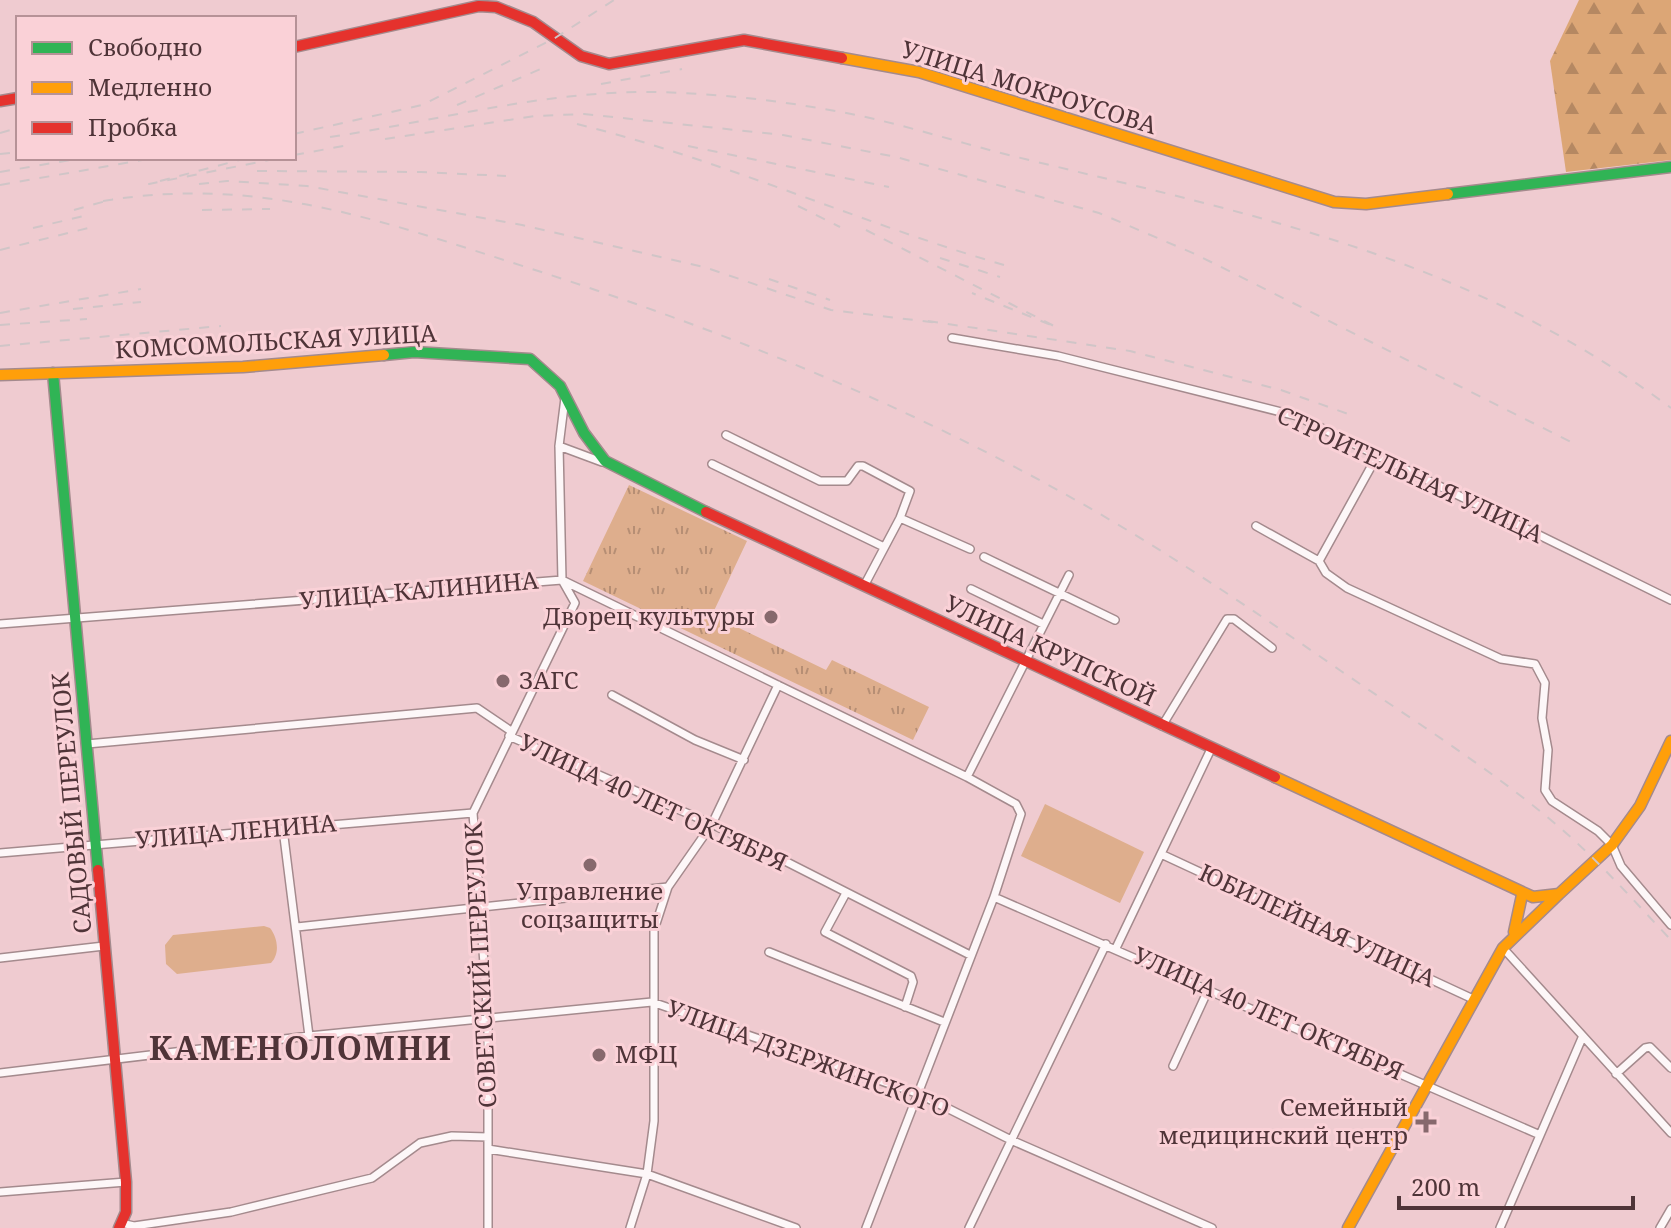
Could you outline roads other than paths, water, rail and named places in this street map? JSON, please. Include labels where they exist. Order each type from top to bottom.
[{"type":"main road","name":"УЛИЦА МОКРОУСОВА","points":[[296,47],[479,6],[496,7],[523,18],[581,56],[609,64],[744,40],[946,79],[1119,137],[1334,202],[1366,204],[1671,167]]},
{"type":"main road","name":"КОМСОМОЛЬСКАЯ УЛИЦА","points":[[0,375],[243,367],[414,352],[530,359],[549,371]]},
{"type":"main road","name":"УЛИЦА КРУПСКОЙ","points":[[549,371],[565,393],[590,445],[607,464],[1522,895],[1559,894]]},
{"type":"main road","name":"САДОВЫЙ ПЕРЕУЛОК","points":[[53,373],[126,1182],[126,1212],[120,1226]]},
{"type":"main road","points":[[1511,937],[1612,845],[1666,764],[1671,741]]},
{"type":"main road","points":[[1348,1228],[1473,999],[1511,937],[1518,923],[1522,895]]},
{"type":"street","name":"СТРОИТЕЛЬНАЯ УЛИЦА","points":[[952,338],[1058,356],[1297,416],[1671,600]]},
{"type":"street","name":"СОВЕТСКИЙ ПЕРЕУЛОК","points":[[488,1228],[488,1019],[473,813],[575,603],[562,580],[559,446],[565,393]]},
{"type":"street","points":[[726,435],[828,483],[847,481],[858,466],[863,466],[910,491],[900,518],[864,586]]},
{"type":"street","points":[[559,446],[607,464]]},
{"type":"street","points":[[1319,561],[1377,456]]},
{"type":"street","points":[[712,464],[884,547]]},
{"type":"street","points":[[900,518],[970,549]]},
{"type":"street","points":[[1256,526],[1319,561],[1326,573],[1347,588],[1501,659],[1535,664],[1545,683],[1542,718],[1548,750],[1545,790],[1552,801],[1598,831],[1612,845],[1621,866],[1671,925]]},
{"type":"street","points":[[984,557],[1115,620]]},
{"type":"street","points":[[967,777],[1069,575]]},
{"type":"street","name":"УЛИЦА КАЛИНИНА","points":[[0,624],[562,580],[967,777],[1016,804],[1021,814],[994,897]]},
{"type":"street","points":[[971,589],[1043,624]]},
{"type":"street","points":[[1162,726],[1227,619],[1234,619],[1272,648]]},
{"type":"street","points":[[630,1228],[647,1174],[654,1121],[654,930],[668,887],[712,824],[778,685]]},
{"type":"street","points":[[612,695],[695,740],[744,760]]},
{"type":"street","name":"УЛИЦА 40 ЛЕТ ОКТЯБРЯ","points":[[87,744],[477,708],[510,734],[712,824],[970,955]]},
{"type":"street","points":[[1116,948],[1211,749]]},
{"type":"street","name":"УЛИЦА ЛЕНИНА","points":[[0,853],[473,813]]},
{"type":"street","points":[[283,829],[309,1036]]},
{"type":"street","name":"ЮБИЛЕЙНАЯ УЛИЦА","points":[[1161,854],[1473,999]]},
{"type":"street","points":[[297,927],[668,887]]},
{"type":"street","points":[[846,893],[825,932],[911,976],[913,982],[905,1007]]},
{"type":"street","points":[[866,1228],[994,897]]},
{"type":"street","name":"УЛИЦА 40 ЛЕТ ОКТЯБРЯ","points":[[994,897],[1209,988],[1415,1078],[1426,1087],[1540,1135]]},
{"type":"street","points":[[969,1228],[1106,944]]},
{"type":"street","points":[[0,958],[104,946]]},
{"type":"street","points":[[1503,948],[1671,1133]]},
{"type":"street","points":[[769,952],[944,1022]]},
{"type":"street","points":[[1173,1066],[1209,988]]},
{"type":"street","name":"УЛИЦА ДЗЕРЖИНСКОГО","points":[[0,1073],[309,1036],[652,1002],[919,1094],[1011,1140],[1212,1228]]},
{"type":"street","points":[[1500,1228],[1582,1038]]},
{"type":"street","points":[[1616,1074],[1650,1047],[1671,1068]]},
{"type":"street","points":[[120,1226],[231,1212],[372,1178],[420,1143],[452,1136],[488,1137]]},
{"type":"street","points":[[488,1149],[647,1174],[796,1228]]},
{"type":"street","points":[[0,1192],[126,1182]]},
{"type":"street","points":[[1660,1228],[1671,1209]]},
{"type":"railway","points":[[296,134],[422,105],[555,38],[614,0]]},
{"type":"railway","points":[[457,105],[543,68]]},
{"type":"railway","points":[[601,84],[682,69]]},
{"type":"railway","points":[[330,137],[530,102],[610,93],[730,96],[861,116],[1198,201],[1361,249],[1440,279],[1518,314],[1595,357],[1671,408]]},
{"type":"railway","points":[[385,139],[535,116],[584,114],[783,135],[896,157],[1099,213],[1195,254],[1571,442]]},
{"type":"railway","points":[[577,124],[685,155],[1004,265]]},
{"type":"railway","points":[[0,133],[16,129]]},
{"type":"railway","points":[[296,155],[349,145]]},
{"type":"railway","points":[[688,146],[889,187]]},
{"type":"railway","points":[[0,154],[16,152]]},
{"type":"railway","points":[[0,172],[70,160]]},
{"type":"railway","points":[[0,185],[143,160]]},
{"type":"railway","points":[[239,160],[149,184],[269,160]]},
{"type":"railway","points":[[257,171],[506,176]]},
{"type":"railway","points":[[199,184],[227,181],[307,186],[522,225],[704,267],[831,310],[939,323]]},
{"type":"railway","points":[[103,201],[161,194],[215,194],[268,198],[371,219],[529,268],[734,340],[934,426],[1134,534],[1452,746],[1573,839],[1671,940]]},
{"type":"railway","points":[[74,210],[113,199]]},
{"type":"railway","points":[[798,206],[840,227]]},
{"type":"railway","points":[[202,210],[270,209]]},
{"type":"railway","points":[[33,228],[88,215]]},
{"type":"railway","points":[[0,250],[88,228]]},
{"type":"railway","points":[[866,230],[1056,327],[972,293]]},
{"type":"railway","points":[[940,258],[1000,277]]},
{"type":"railway","points":[[769,279],[830,300]]},
{"type":"railway","points":[[0,313],[141,289]]},
{"type":"railway","points":[[73,309],[141,302]]},
{"type":"railway","points":[[0,325],[87,319]]},
{"type":"railway","points":[[928,321],[1130,351],[1281,390],[1348,414]]},
{"type":"railway","points":[[0,346],[221,326]]},
{"type":"place","name":"Дворец культуры","points":[[771,617]]},
{"type":"place","name":"ЗАГС","points":[[503,681]]},
{"type":"place","name":"Управление соцзащиты","points":[[590,865]]},
{"type":"place","name":"МФЦ","points":[[599,1055]]},
{"type":"place","name":"Семейный медицинский центр","points":[[1426,1122]]},
{"type":"district","name":"КАМЕНОЛОМНИ","points":[[301,1049]]}]
